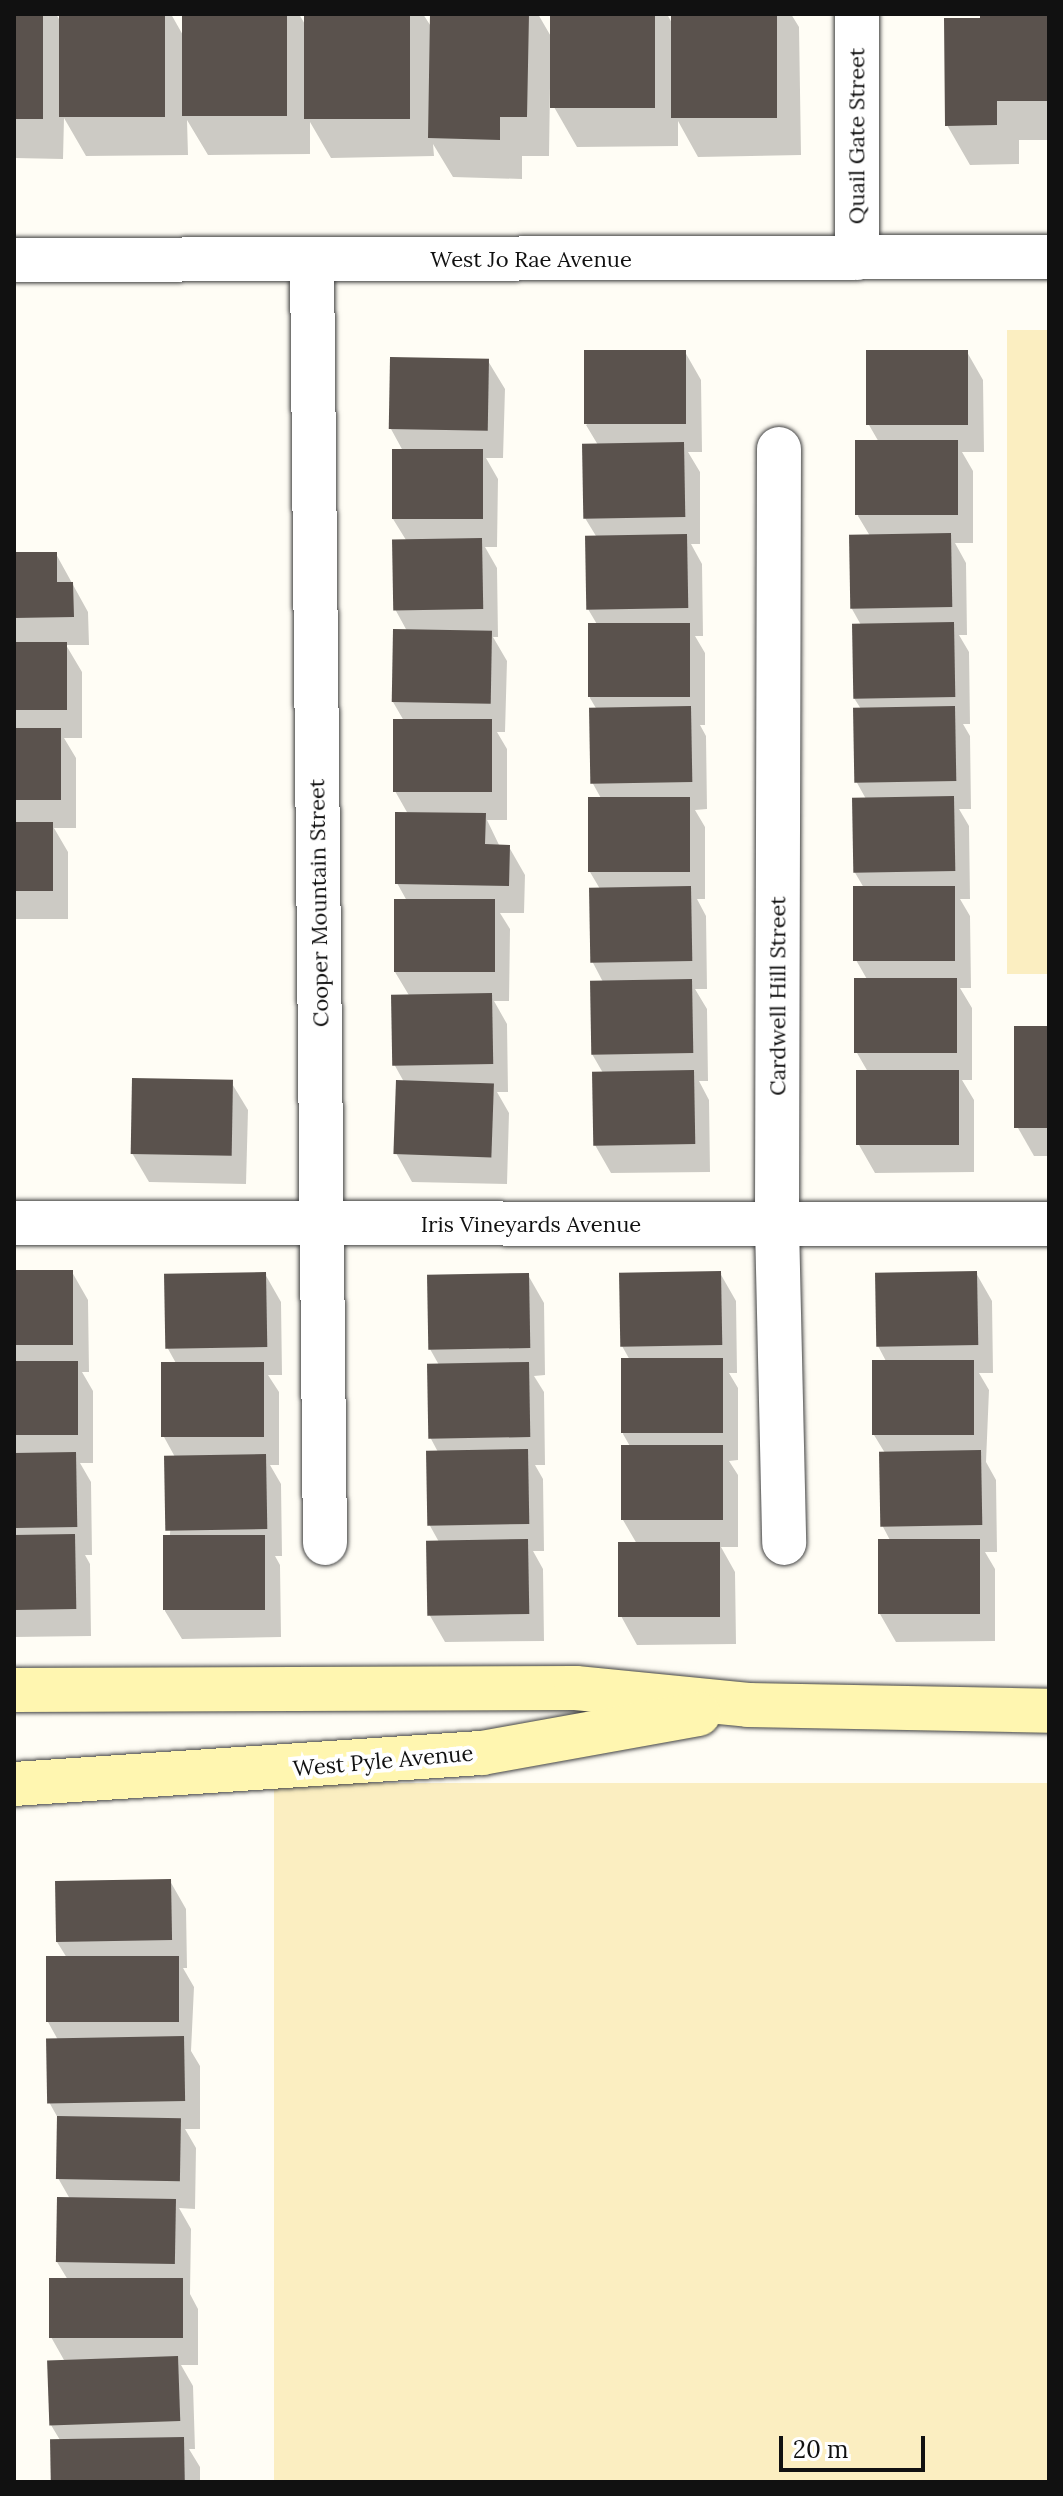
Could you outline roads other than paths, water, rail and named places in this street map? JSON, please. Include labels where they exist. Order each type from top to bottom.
[{"type":"street","name":"Quail Gate Street","points":[[857,14],[857,258]]},
{"type":"street","name":"West Jo Rae Avenue","points":[[14,260],[312,262],[1049,257]]},
{"type":"street","name":"Cooper Mountain Street","points":[[312,262],[325,1543]]},
{"type":"street","name":"Cardwell Hill Street","points":[[779,449],[777,1225],[784,1543]]},
{"type":"street","name":"Iris Vineyards Avenue","points":[[14,1223],[1049,1224]]},
{"type":"street","name":"West Pyle Avenue","points":[[14,1690],[576,1688],[748,1705],[1049,1711]]},
{"type":"street","name":"West Pyle Avenue","points":[[14,1784],[482,1753],[748,1705]]}]
